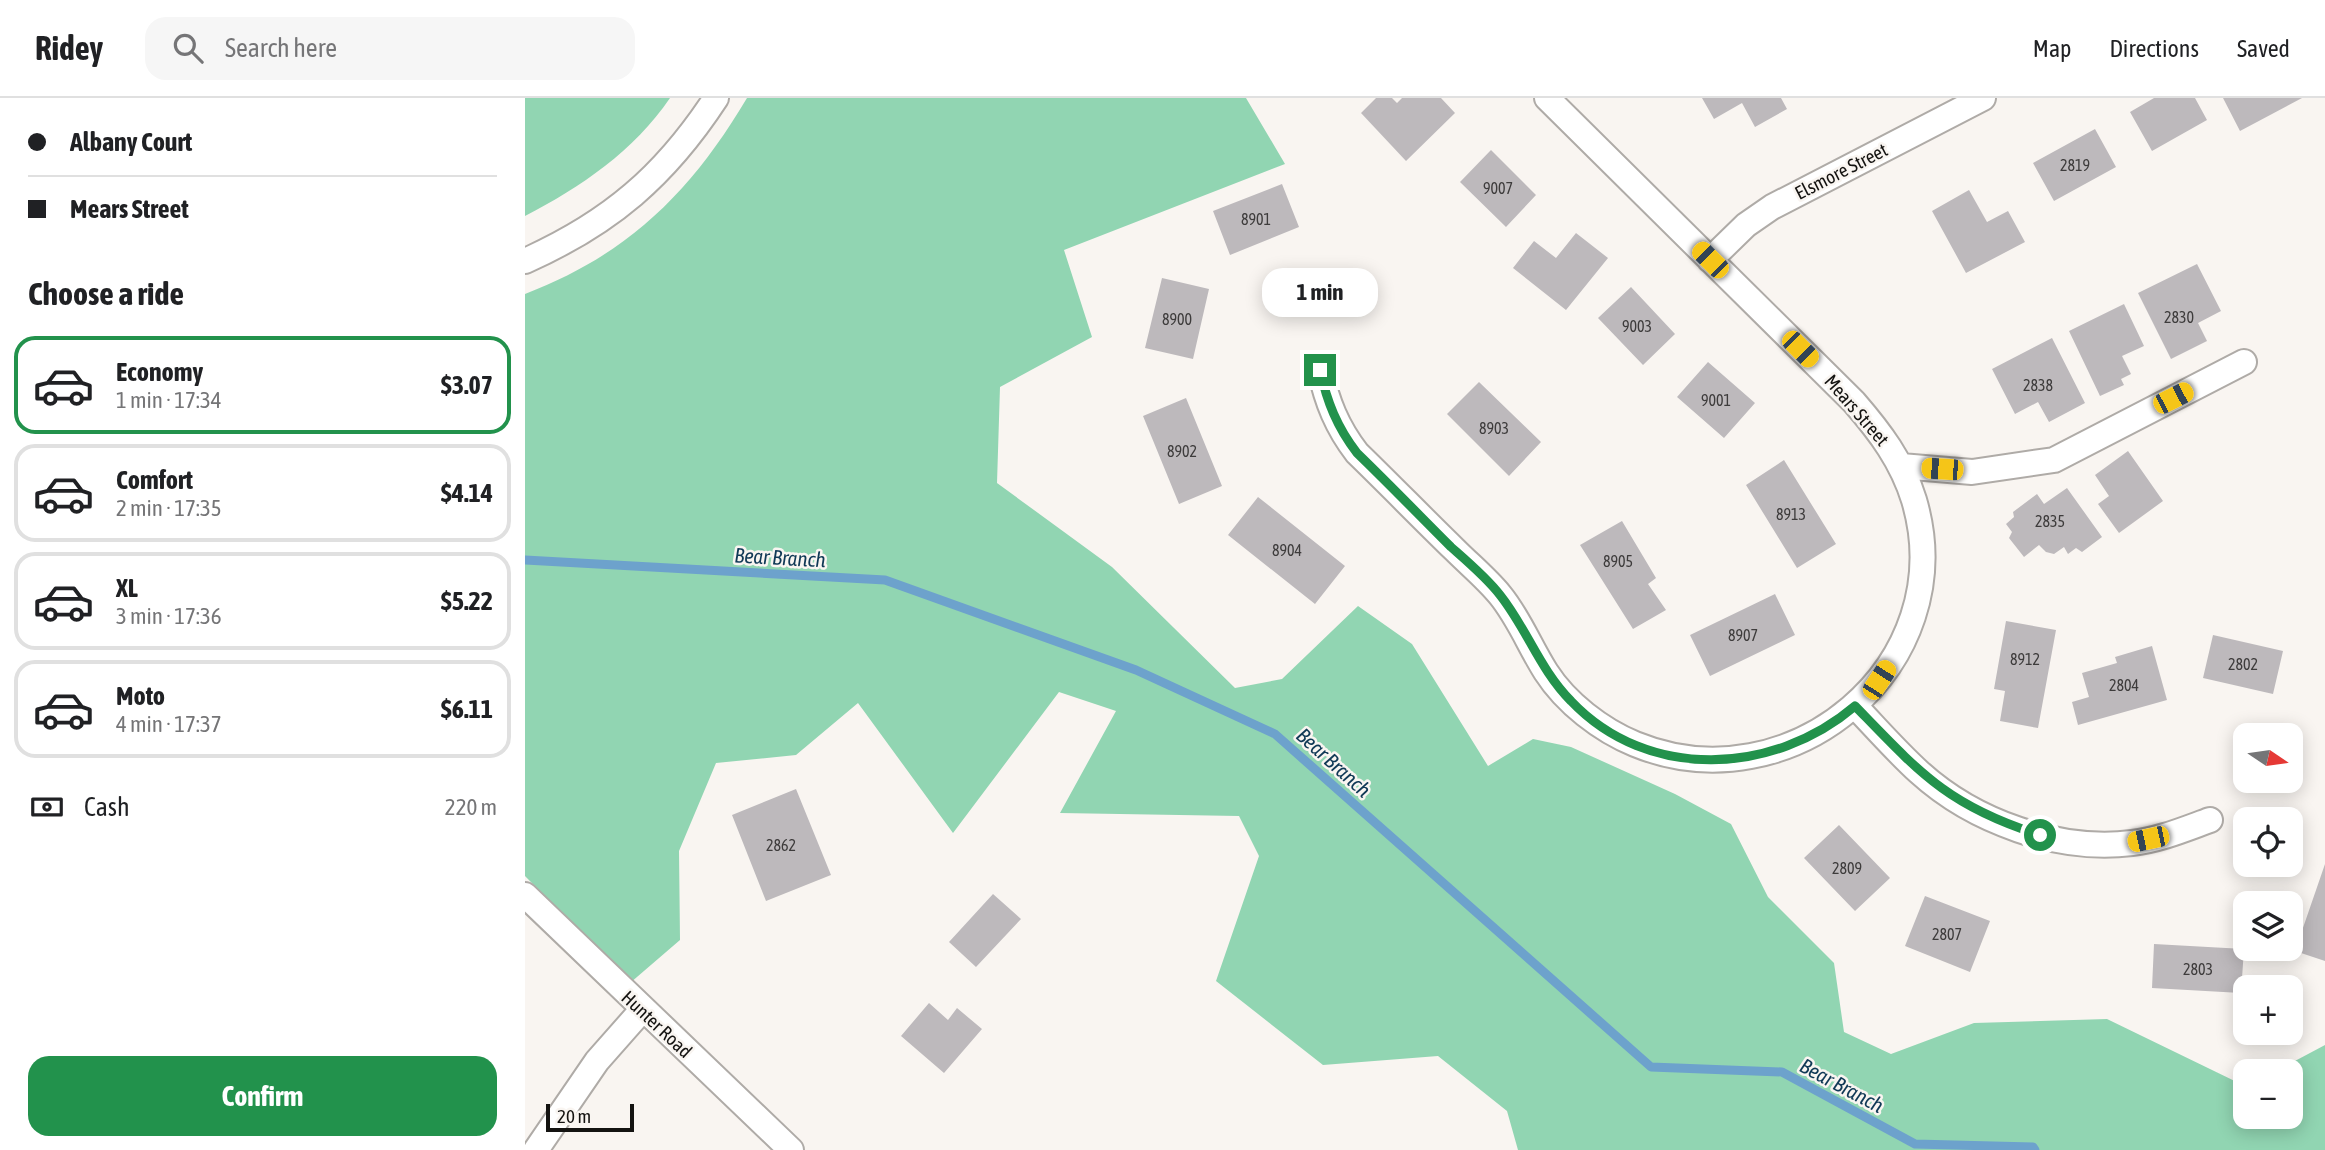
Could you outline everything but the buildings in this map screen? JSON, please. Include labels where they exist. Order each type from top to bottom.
[{"type":"street","points":[[525,261],[600,222],[636,195],[667,164],[716,98]]},
{"type":"street","name":"Mears Street","points":[[1320,370],[1327,402],[1342,433],[1357,453],[1500,594],[1547,673],[1572,703],[1603,727],[1635,744],[1673,756],[1738,760],[1773,753],[1807,740],[1855,706],[1879,680],[1898,651],[1916,600],[1920,575],[1920,538],[1914,502],[1901,466],[1882,434],[1854,402],[1547,98]]},
{"type":"street","name":"Elsmore Street","points":[[1710,260],[1747,225],[1772,207],[1983,98]]},
{"type":"street","points":[[1901,466],[1972,472],[2054,460],[2244,362]]},
{"type":"street","points":[[1855,706],[1919,772],[1953,799],[1994,821],[2040,835],[2083,843],[2131,843],[2165,836],[2210,820]]},
{"type":"street","name":"Hunter Road","points":[[525,895],[791,1150]]},
{"type":"street","points":[[536,1150],[597,1061],[642,1010]]},
{"type":"green space","points":[[525,98],[670,98],[640,135],[605,166],[566,193],[525,216]]},
{"type":"green space","points":[[747,98],[1246,98],[1285,164],[1064,250],[1092,337],[1000,387],[997,483],[1112,567],[1235,688],[1282,679],[1358,606],[1412,644],[1488,766],[1533,739],[1571,747],[1675,794],[1731,824],[1768,897],[1834,963],[1844,1032],[1891,1054],[1974,1023],[2107,1019],[2233,1080],[2233,1129],[2303,1129],[2303,1059],[2299,1059],[2325,1045],[2325,1150],[1518,1150],[1507,1111],[1438,1056],[1323,1065],[1216,981],[1259,856],[1239,816],[1060,813],[1116,711],[1059,692],[953,833],[858,703],[796,755],[716,763],[679,851],[680,940],[630,983],[525,876],[525,294],[596,260],[626,239],[680,191],[726,132]]},
{"type":"waterway","name":"Bear Branch","points":[[525,560],[885,580],[1136,670],[1275,734],[1651,1067],[1782,1072],[1915,1144],[2033,1147],[2035,1150]]},
{"type":"route","points":[[1320,370],[1327,402],[1342,433],[1357,453],[1500,594],[1523,628],[1547,673],[1572,703],[1603,727],[1635,744],[1673,756],[1711,761],[1738,760],[1773,753],[1807,740],[1855,706],[1919,772],[1953,799],[1994,821],[2040,835]]}]
